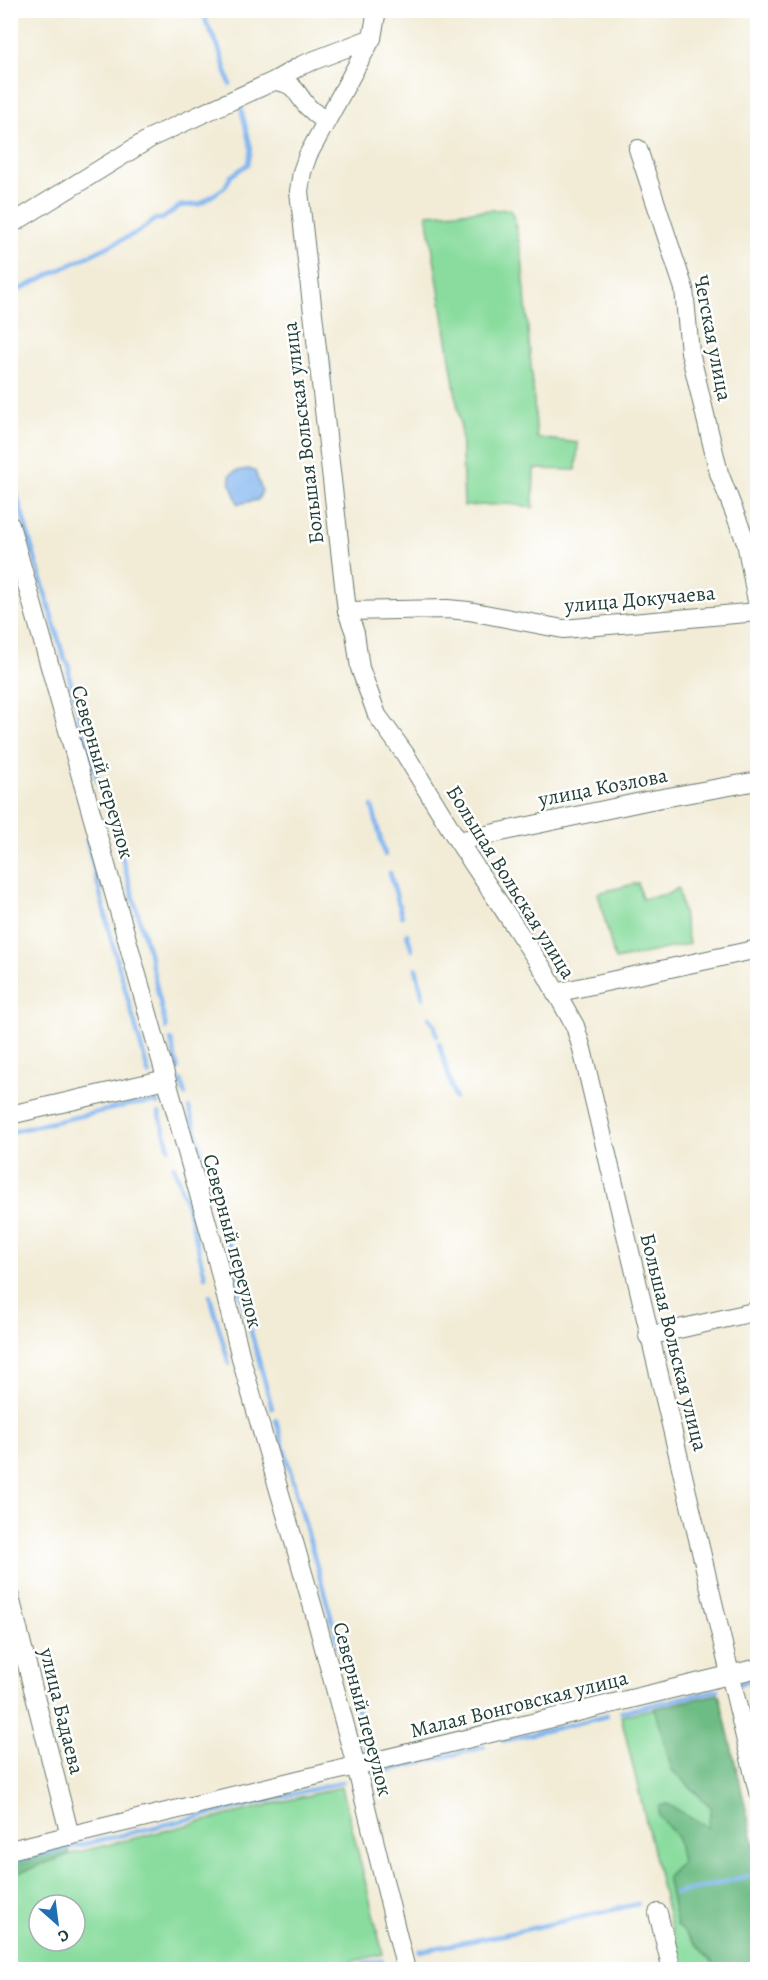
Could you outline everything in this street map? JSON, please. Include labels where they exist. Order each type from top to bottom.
[{"type":"street","name":"Большая Вольская улица","points":[[377,10],[372,38],[325,122],[302,172],[299,191],[347,611],[355,633],[360,669],[376,715],[405,754],[458,841],[543,969],[574,1026],[582,1049],[648,1336],[758,1792]]},
{"type":"street","points":[[10,225],[154,136],[274,81],[302,65],[372,38]]},
{"type":"street","points":[[274,81],[293,86],[306,105],[325,122]]},
{"type":"street","name":"Чегская улица","points":[[638,149],[684,289],[690,352],[719,473],[746,542],[758,607]]},
{"type":"street","name":"Северный переулок","points":[[10,525],[213,1244],[243,1366],[311,1600],[356,1766],[406,1970]]},
{"type":"street","name":"улица Докучаева","points":[[347,611],[470,610],[563,629],[758,612]]},
{"type":"street","name":"улица Козлова","points":[[458,841],[646,801],[758,781]]},
{"type":"street","points":[[555,993],[758,949]]},
{"type":"street","points":[[10,1115],[166,1079]]},
{"type":"street","points":[[648,1336],[758,1311]]},
{"type":"street","name":"улица Бадаева","points":[[10,1597],[70,1836]]},
{"type":"street","name":"Малая Вонговская улица","points":[[10,1850],[758,1668]]},
{"type":"street","points":[[658,1913],[672,1970]]},
{"type":"green space","points":[[510,209],[522,257],[537,438],[578,443],[576,470],[534,469],[533,508],[510,504],[464,506],[461,428],[427,214]]},
{"type":"green space","points":[[638,883],[642,899],[668,894],[678,888],[689,944],[615,960],[598,893]]},
{"type":"green space","points":[[719,1694],[757,1857],[757,1969],[681,1969],[621,1716]]},
{"type":"green space","points":[[719,1694],[757,1857],[757,1969],[719,1969],[677,1925],[667,1877],[682,1862],[677,1837],[659,1816],[659,1806],[668,1804],[708,1828],[711,1807],[672,1770],[655,1708]]},
{"type":"green space","points":[[342,1787],[383,1954],[318,1970],[11,1969],[10,1873],[18,1873],[70,1854]]},
{"type":"green space","points":[[67,1845],[70,1854],[18,1873],[11,1873],[10,1853]]},
{"type":"water","points":[[248,469],[255,471],[262,491],[258,500],[238,504],[230,483],[230,475],[236,471]]},
{"type":"waterway","points":[[204,10],[206,22],[218,46],[230,84]]},
{"type":"waterway","points":[[10,294],[138,232],[180,206],[200,204],[225,187],[231,176],[248,164],[251,149],[241,108]]},
{"type":"waterway","points":[[328,359],[329,377]]},
{"type":"waterway","points":[[10,472],[64,658],[69,665],[69,676],[84,733],[101,792],[107,804],[149,953],[166,1028]]},
{"type":"waterway","points":[[372,806],[385,855]]},
{"type":"waterway","points":[[87,840],[112,942],[149,1075]]},
{"type":"waterway","points":[[390,873],[402,916]]},
{"type":"waterway","points":[[407,934],[412,950]]},
{"type":"waterway","points":[[416,968],[423,998]]},
{"type":"waterway","points":[[429,1017],[434,1024],[437,1036]]},
{"type":"waterway","points":[[171,1040],[178,1069]]},
{"type":"waterway","points":[[439,1043],[455,1098]]},
{"type":"waterway","points":[[181,1080],[185,1095]]},
{"type":"waterway","points":[[153,1090],[157,1104]]},
{"type":"waterway","points":[[10,1132],[129,1105],[156,1102]]},
{"type":"waterway","points":[[189,1108],[242,1289],[241,1295],[272,1408]]},
{"type":"waterway","points":[[159,1113],[169,1148]]},
{"type":"waterway","points":[[174,1166],[189,1212],[205,1276]]},
{"type":"waterway","points":[[210,1296],[229,1364]]},
{"type":"waterway","points":[[276,1420],[365,1738],[366,1756]]},
{"type":"waterway","points":[[738,1684],[758,1679]]},
{"type":"waterway","points":[[621,1712],[718,1690]]},
{"type":"waterway","points":[[503,1741],[607,1716]]},
{"type":"waterway","points":[[369,1775],[484,1747]]},
{"type":"waterway","points":[[10,1862],[343,1782]]},
{"type":"waterway","points":[[675,1894],[757,1874]]},
{"type":"waterway","points":[[419,1951],[638,1904]]},
{"type":"waterway","points":[[340,1970],[382,1960]]}]
